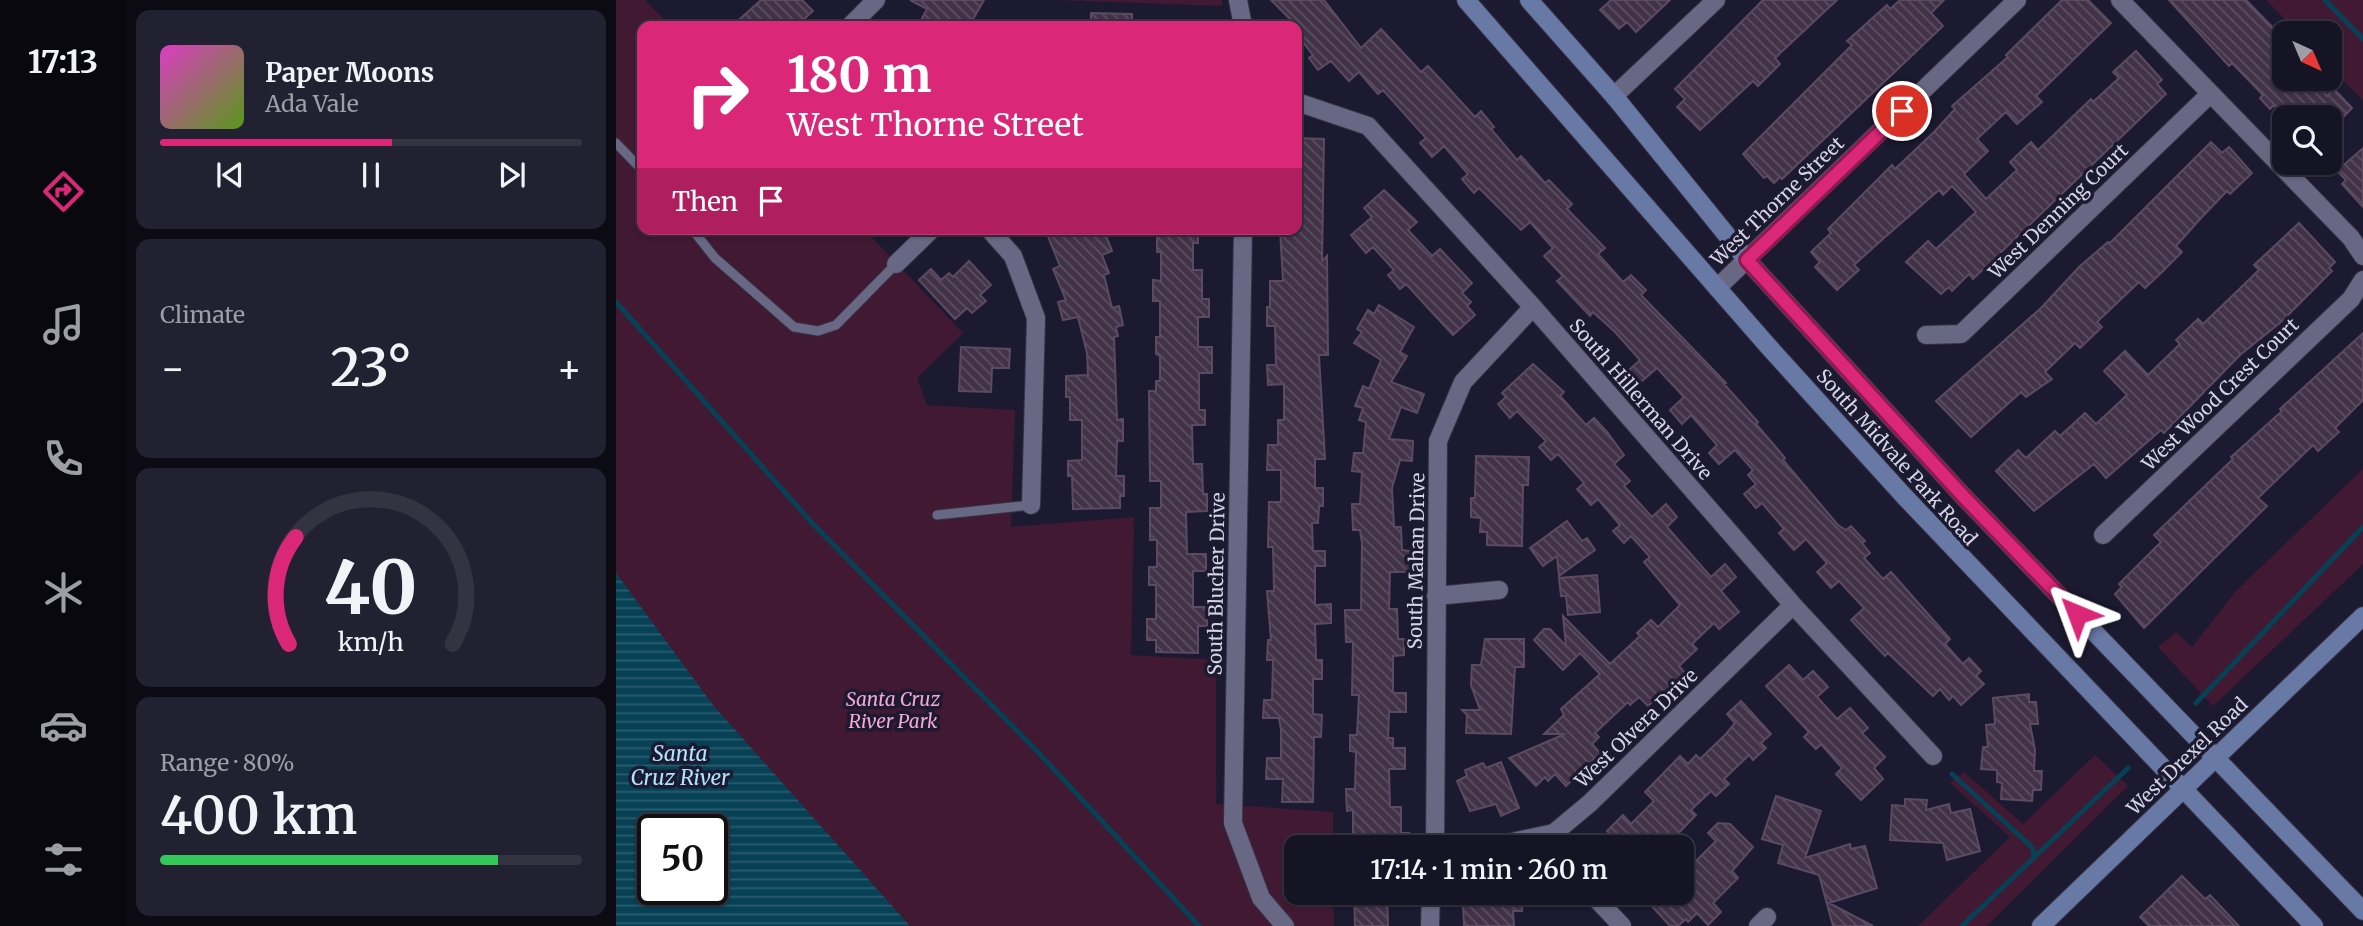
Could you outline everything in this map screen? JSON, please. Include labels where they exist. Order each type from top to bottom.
[{"type":"main road","name":"South Midvale Park Road","points":[[1466,0],[1717,288],[1962,559],[2314,926]]},
{"type":"main road","name":"South Midvale Park Road","points":[[1529,0],[1614,96],[1747,260],[1963,496],[2363,911]]},
{"type":"main road","name":"West Drexel Road","points":[[2041,926],[2363,616]]},
{"type":"street","points":[[855,21],[876,0]]},
{"type":"street","points":[[1238,0],[1241,21]]},
{"type":"street","points":[[1614,96],[1716,0]]},
{"type":"street","name":"West Thorne Street","points":[[1717,288],[2017,0]]},
{"type":"street","points":[[2120,0],[2351,238],[2363,256]]},
{"type":"street","name":"West Denning Court","points":[[1926,335],[1961,334],[2210,94]]},
{"type":"street","name":"South Hillerman Drive","points":[[1302,104],[1368,126],[1533,307],[1793,605],[1933,756]]},
{"type":"street","points":[[897,264],[926,235]]},
{"type":"street","points":[[994,235],[1013,256],[1035,318],[1031,505]]},
{"type":"street","name":"South Blucher Drive","points":[[1242,235],[1233,823],[1261,898],[1285,926]]},
{"type":"street","name":"West Wood Crest Court","points":[[2103,534],[2351,299],[2363,281]]},
{"type":"street","name":"South Mahan Drive","points":[[1435,835],[1438,441],[1463,382],[1533,307]]},
{"type":"street","points":[[1436,596],[1499,590]]},
{"type":"street","name":"West Olvera Drive","points":[[1562,835],[1590,803],[1793,605]]},
{"type":"street","points":[[1430,926],[1431,905]]},
{"type":"street","points":[[1602,905],[1622,926]]},
{"type":"lane","points":[[616,143],[637,165]]},
{"type":"lane","points":[[697,235],[715,258],[794,327],[818,331],[836,325],[897,264]]},
{"type":"lane","points":[[937,516],[1031,505]]},
{"type":"green space","name":"Santa Cruz River Park","points":[[616,0],[645,0],[665,21],[637,21],[637,235],[870,235],[963,333],[917,378],[927,405],[1015,410],[1011,527],[1134,517],[1131,655],[1216,660],[1216,804],[1333,812],[1333,835],[1284,835],[1284,905],[1333,905],[1334,926],[616,926]]},
{"type":"green space","points":[[1058,0],[1222,0],[1222,6]]},
{"type":"green space","points":[[2266,0],[2363,0],[2363,101],[2342,79],[2342,21],[2286,21]]},
{"type":"green space","points":[[2363,469],[2363,564],[2213,706],[2158,647],[2176,632],[2192,647],[2236,591]]},
{"type":"green space","points":[[2095,755],[2128,786],[1987,926],[1918,926],[2010,837],[1950,783],[1964,772],[2023,824]]},
{"type":"water","name":"Santa Cruz River","points":[[616,573],[713,705],[910,926],[616,926]]},
{"type":"building","points":[[761,0],[802,0],[813,11],[802,21],[738,21]]},
{"type":"building","points":[[910,0],[984,0],[972,21],[921,21],[927,9]]},
{"type":"building","points":[[1271,0],[1324,0],[1361,48],[1381,29],[1421,72],[1428,66],[1475,117],[1481,111],[1494,127],[1491,129],[1517,160],[1521,156],[1545,183],[1549,180],[1572,204],[1567,209],[1605,248],[1598,254],[1623,282],[1631,275],[1646,290],[1641,295],[1726,383],[1724,384],[1785,458],[1783,460],[1838,525],[1846,530],[1851,526],[1865,541],[1862,543],[1870,553],[1864,558],[1883,579],[1891,572],[1950,639],[1945,644],[1963,664],[1969,658],[1981,671],[1976,676],[1984,684],[1961,705],[1953,696],[1949,700],[1940,689],[1933,696],[1888,653],[1885,656],[1851,620],[1864,608],[1839,581],[1831,588],[1817,572],[1827,563],[1806,539],[1794,550],[1779,533],[1784,529],[1762,503],[1756,508],[1744,494],[1756,484],[1748,475],[1753,470],[1735,450],[1719,464],[1709,453],[1717,445],[1691,415],[1682,424],[1670,410],[1684,397],[1657,368],[1641,382],[1629,370],[1640,360],[1615,332],[1593,312],[1590,316],[1557,281],[1563,276],[1544,256],[1553,248],[1530,222],[1521,230],[1479,188],[1474,193],[1462,179],[1468,174],[1444,146],[1432,157],[1420,143],[1426,138],[1383,90],[1378,94],[1359,72],[1349,81],[1331,61],[1318,70],[1309,58],[1313,55],[1302,41],[1302,21],[1292,21]]},
{"type":"building","points":[[1611,0],[1670,0],[1636,32],[1627,22],[1619,29],[1600,10]]},
{"type":"building","points":[[1763,0],[1837,0],[1775,58],[1780,64],[1758,86],[1753,81],[1700,130],[1677,107],[1685,99],[1675,89]]},
{"type":"building","points":[[1900,0],[1944,0],[1931,13],[1943,26],[1782,179],[1780,177],[1774,183],[1767,176],[1764,178],[1743,154],[1852,45],[1847,41],[1887,5],[1890,9]]},
{"type":"building","points":[[2062,0],[2088,0],[2111,23],[2036,96],[2042,102],[2017,124],[2006,112],[1977,139],[1988,151],[1964,174],[1986,199],[2017,170],[2010,162],[2031,142],[2038,150],[2091,99],[2093,102],[2119,78],[2113,72],[2136,51],[2162,80],[2157,84],[2166,94],[1973,279],[1969,274],[1952,291],[1949,287],[1941,294],[1906,262],[1928,241],[1936,249],[1976,212],[1952,186],[1943,195],[1939,190],[1854,265],[1859,270],[1837,290],[1815,267],[1820,262],[1811,252],[1831,233],[1828,229],[1892,165],[1895,169],[1934,132],[1955,109],[1952,106],[2008,57],[2006,55]]},
{"type":"building","points":[[2169,0],[2246,0],[2272,27],[2272,91],[2322,91],[2327,96],[2336,91],[2352,108],[2342,118],[2342,105],[2272,105],[2270,109],[2260,98],[2263,95],[2232,63],[2229,66]]},
{"type":"building","points":[[1091,13],[1132,14],[1132,21],[1091,21]]},
{"type":"building","points":[[1302,138],[1324,139],[1322,261],[1327,256],[1328,355],[1319,355],[1325,459],[1315,459],[1315,488],[1323,488],[1323,506],[1319,506],[1318,523],[1312,523],[1313,551],[1325,551],[1325,566],[1315,566],[1315,605],[1331,604],[1331,623],[1315,624],[1316,660],[1322,660],[1322,679],[1313,679],[1313,714],[1322,715],[1321,737],[1314,737],[1313,802],[1282,802],[1283,779],[1266,779],[1267,758],[1281,758],[1279,718],[1263,718],[1264,700],[1272,700],[1273,660],[1267,660],[1268,640],[1271,640],[1267,591],[1274,591],[1273,547],[1268,547],[1269,502],[1281,502],[1281,470],[1267,470],[1268,445],[1278,445],[1278,420],[1284,420],[1284,384],[1268,385],[1267,365],[1276,365],[1275,326],[1267,326],[1267,307],[1270,307],[1270,281],[1283,281],[1280,235],[1302,235]]},
{"type":"building","points":[[2211,142],[2222,153],[2229,147],[2252,173],[2230,194],[2227,191],[2201,218],[2176,246],[2182,252],[2161,273],[2145,288],[2139,282],[2097,322],[2102,327],[2080,348],[2075,343],[2045,372],[2052,379],[2026,397],[2021,392],[1971,437],[1936,401],[2041,308],[2080,266],[2110,243]]},
{"type":"building","points":[[2363,148],[2363,207],[2342,184],[2346,180],[2341,175],[2342,167]]},
{"type":"building","points":[[1384,190],[1417,222],[1408,230],[1432,256],[1440,249],[1472,283],[1462,293],[1471,302],[1467,306],[1475,315],[1453,335],[1406,284],[1400,289],[1388,275],[1394,270],[1373,247],[1366,253],[1351,235],[1372,217],[1364,208]]},
{"type":"building","points":[[2299,223],[2335,262],[2329,268],[2332,271],[2281,322],[2240,355],[2164,433],[2161,430],[2106,478],[2094,464],[2034,511],[1996,471],[2018,450],[2026,458],[2055,431],[2060,436],[2085,413],[2096,424],[2127,395],[2104,371],[2125,351],[2148,375],[2180,344],[2176,340],[2198,319],[2203,324],[2259,270],[2254,265]]},
{"type":"building","points":[[1047,235],[1106,235],[1112,251],[1102,255],[1109,273],[1104,275],[1112,308],[1119,306],[1123,325],[1116,327],[1118,336],[1114,337],[1117,420],[1123,419],[1123,441],[1117,441],[1116,476],[1124,476],[1124,496],[1120,496],[1120,508],[1073,509],[1072,476],[1068,476],[1068,461],[1082,460],[1082,420],[1070,420],[1066,376],[1088,375],[1087,353],[1078,317],[1063,320],[1058,302],[1066,300],[1053,269],[1060,266]]},
{"type":"building","points":[[1157,235],[1198,235],[1198,243],[1193,243],[1193,270],[1202,270],[1202,299],[1209,299],[1209,317],[1198,317],[1198,347],[1212,347],[1212,373],[1199,373],[1199,410],[1205,410],[1205,425],[1192,425],[1193,464],[1202,464],[1203,494],[1207,494],[1207,511],[1186,512],[1187,554],[1206,554],[1206,571],[1193,571],[1193,607],[1207,607],[1207,626],[1198,626],[1198,653],[1156,652],[1156,640],[1147,640],[1147,619],[1156,619],[1156,585],[1149,585],[1149,567],[1157,567],[1157,540],[1150,540],[1150,508],[1161,508],[1161,481],[1150,481],[1149,391],[1156,391],[1156,381],[1160,381],[1160,356],[1156,354],[1156,337],[1160,337],[1160,301],[1153,301],[1153,280],[1161,281],[1161,252],[1157,252]]},
{"type":"building","points":[[969,261],[991,285],[980,295],[986,301],[972,313],[967,308],[955,319],[919,280],[931,269],[941,280],[949,273],[953,277]]},
{"type":"building","points":[[1379,305],[1414,327],[1400,352],[1407,356],[1391,382],[1424,394],[1417,413],[1401,407],[1389,439],[1413,441],[1412,461],[1400,460],[1392,488],[1394,527],[1401,527],[1402,550],[1410,551],[1410,572],[1390,572],[1389,609],[1397,609],[1398,639],[1404,639],[1404,655],[1393,656],[1393,693],[1406,693],[1406,712],[1389,712],[1388,738],[1393,738],[1393,748],[1405,748],[1405,769],[1389,769],[1390,807],[1401,807],[1401,833],[1409,835],[1353,835],[1353,810],[1347,811],[1346,789],[1355,789],[1356,752],[1350,751],[1350,735],[1357,735],[1359,695],[1352,695],[1353,642],[1346,642],[1345,610],[1361,610],[1362,543],[1360,530],[1353,530],[1352,504],[1360,504],[1362,472],[1352,471],[1354,453],[1363,453],[1366,422],[1359,420],[1363,408],[1355,406],[1363,386],[1369,389],[1381,360],[1354,343],[1362,332],[1357,329],[1368,310],[1374,314]]},
{"type":"building","points":[[2363,333],[2363,400],[2335,428],[2339,432],[2318,451],[2313,445],[2258,498],[2267,506],[2144,628],[2115,594],[2122,587],[2119,584],[2161,542],[2154,535],[2233,459],[2231,457],[2282,411],[2280,409]]},
{"type":"building","points":[[961,347],[1010,349],[1009,368],[992,368],[991,392],[959,391]]},
{"type":"building","points":[[1533,364],[1564,392],[1560,396],[1586,425],[1594,418],[1607,432],[1624,455],[1614,464],[1630,481],[1624,486],[1652,517],[1666,504],[1677,517],[1667,527],[1711,577],[1725,564],[1736,577],[1721,591],[1739,612],[1719,629],[1714,623],[1692,644],[1697,649],[1679,666],[1685,673],[1648,706],[1639,697],[1630,705],[1628,702],[1595,733],[1599,737],[1592,744],[1600,753],[1566,786],[1555,774],[1548,781],[1545,777],[1536,786],[1509,758],[1565,734],[1544,734],[1564,715],[1561,709],[1600,674],[1580,653],[1563,670],[1534,640],[1544,629],[1550,629],[1566,646],[1563,616],[1610,664],[1640,636],[1637,633],[1651,620],[1658,627],[1680,605],[1644,562],[1650,557],[1631,536],[1624,543],[1613,531],[1620,525],[1598,499],[1591,505],[1577,489],[1584,483],[1558,454],[1551,460],[1539,447],[1546,441],[1517,411],[1510,418],[1498,404],[1506,397],[1502,393]]},
{"type":"building","points":[[1476,456],[1529,457],[1528,485],[1523,485],[1522,546],[1487,545],[1487,532],[1480,532],[1481,518],[1471,517],[1471,498],[1475,498]]},
{"type":"building","points":[[1567,521],[1582,541],[1587,538],[1595,550],[1559,576],[1557,556],[1543,566],[1530,548]]},
{"type":"building","points":[[1597,575],[1600,612],[1568,615],[1566,596],[1561,596],[1559,578]]},
{"type":"building","points":[[1485,639],[1524,639],[1524,667],[1515,667],[1511,734],[1466,733],[1467,715],[1462,710],[1480,710],[1471,685],[1472,665],[1481,665]]},
{"type":"building","points":[[1789,665],[1803,680],[1813,671],[1828,687],[1817,697],[1837,719],[1850,708],[1868,728],[1862,733],[1885,757],[1874,768],[1883,779],[1861,800],[1836,774],[1842,768],[1821,744],[1816,749],[1804,737],[1809,732],[1766,686]]},
{"type":"building","points":[[2029,694],[2029,702],[2036,702],[2038,724],[2030,724],[2035,750],[2034,771],[2042,771],[2041,790],[2033,790],[2032,801],[2001,799],[2002,783],[1997,782],[1997,770],[1981,769],[1983,747],[1988,747],[1986,725],[1995,724],[1993,698]]},
{"type":"building","points":[[1741,701],[1771,734],[1761,743],[1766,748],[1753,760],[1749,755],[1724,779],[1729,784],[1716,796],[1711,791],[1691,810],[1696,815],[1677,835],[1611,835],[1607,831],[1623,815],[1631,824],[1654,801],[1645,792],[1680,756],[1688,764],[1696,755],[1700,759],[1726,734],[1735,723],[1727,714]]},
{"type":"building","points":[[1501,762],[1519,808],[1501,816],[1496,804],[1470,811],[1457,781],[1467,776],[1465,770],[1483,763],[1486,768]]},
{"type":"building","points":[[1776,796],[1821,811],[1805,858],[1850,844],[1851,849],[1865,846],[1877,888],[1829,903],[1873,926],[1833,926],[1819,875],[1778,863],[1783,845],[1762,839]]},
{"type":"building","points":[[1905,799],[1927,800],[1926,810],[1949,804],[1951,813],[1970,809],[1980,851],[1947,860],[1943,843],[1890,840],[1892,805],[1905,806]]},
{"type":"building","points":[[1718,823],[1730,824],[1753,847],[1732,871],[1738,878],[1713,903],[1721,912],[1708,925],[1697,913],[1688,922],[1686,919],[1678,926],[1670,926],[1651,905],[1694,905],[1694,863],[1716,841],[1708,833]]},
{"type":"building","points":[[2182,876],[2205,899],[2210,895],[2239,926],[2149,926],[2140,917]]},
{"type":"building","points":[[1354,905],[1387,905],[1388,926],[1355,926]]},
{"type":"building","points":[[1522,905],[1522,911],[1513,911],[1514,926],[1464,926],[1463,906]]},
{"type":"waterway","points":[[2325,0],[2363,39]]},
{"type":"waterway","points":[[616,302],[813,524],[1037,751],[1199,926]]},
{"type":"waterway","points":[[2196,703],[2363,527]]},
{"type":"waterway","points":[[1962,926],[2128,768]]},
{"type":"waterway","points":[[1952,774],[2033,848],[2034,858]]},
{"type":"route","points":[[1902,111],[1747,260],[1963,496],[2077,614]]}]
